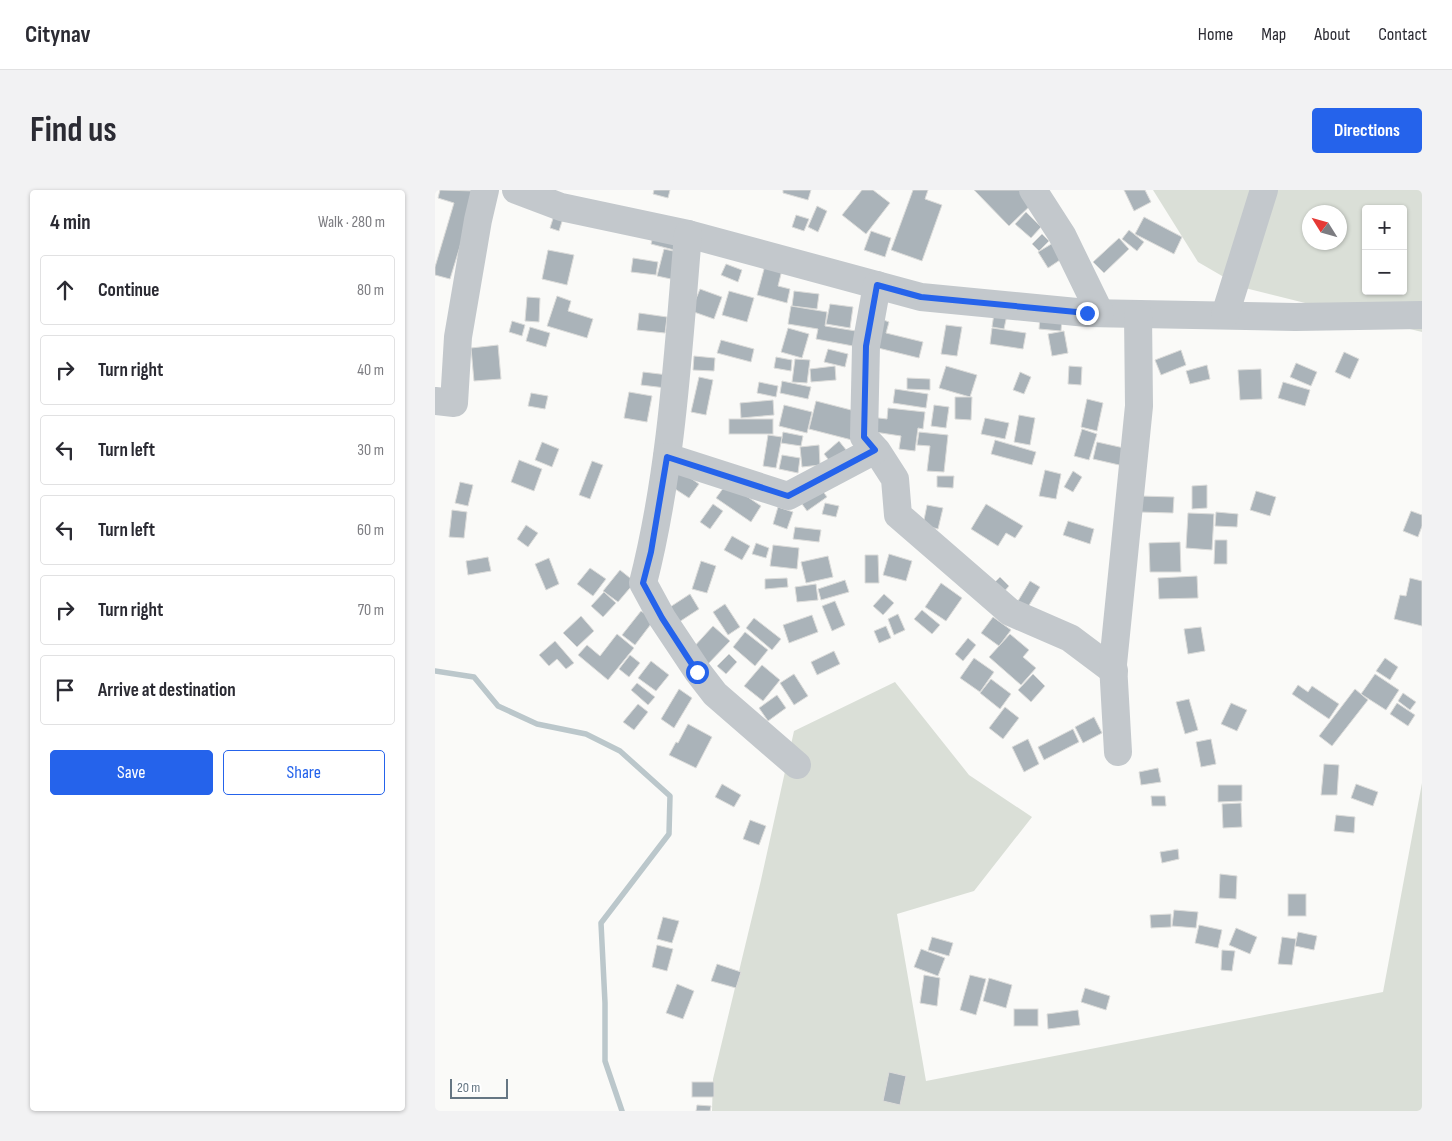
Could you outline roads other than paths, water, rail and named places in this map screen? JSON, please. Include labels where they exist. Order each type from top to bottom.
[{"type":"street","points":[[435,401],[454,403],[458,337],[485,190]]},
{"type":"street","points":[[516,190],[563,198],[921,297],[1100,313],[1295,317],[1422,314]]},
{"type":"street","points":[[1033,190],[1062,235],[1100,313]]},
{"type":"street","points":[[1225,315],[1264,190]]},
{"type":"street","points":[[688,234],[667,457],[651,552],[643,583],[662,618],[697,672],[715,694],[797,765]]},
{"type":"street","points":[[877,285],[866,346],[863,408],[864,437],[895,479],[898,515],[1010,612],[1070,638],[1114,671]]},
{"type":"street","points":[[1117,752],[1114,671],[1139,406],[1138,314]]},
{"type":"street","points":[[667,457],[788,496],[875,450]]},
{"type":"waterway","points":[[435,671],[474,677],[498,706],[537,724],[586,734],[620,751],[670,796],[669,834],[601,923],[605,1003],[605,1061],[622,1111]]}]
